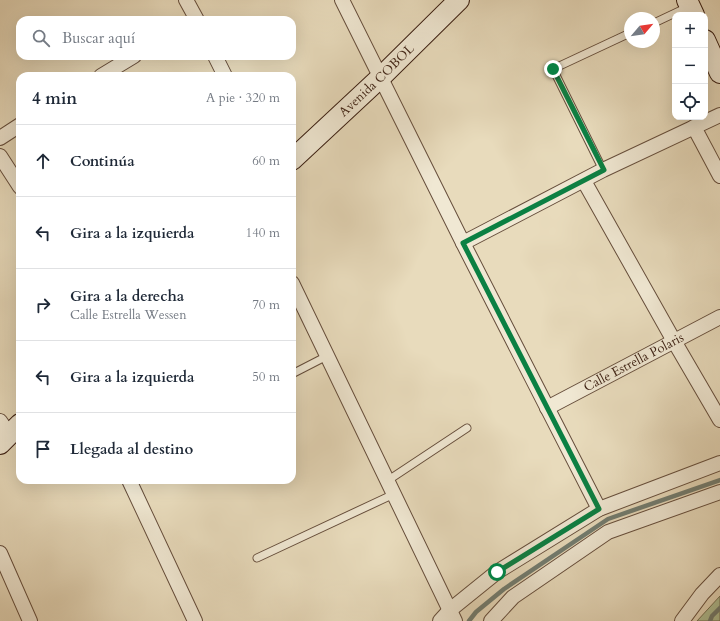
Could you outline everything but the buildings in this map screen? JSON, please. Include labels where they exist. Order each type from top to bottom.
[{"type":"main road","name":"Avenida COBOL","points":[[296,156],[381,77],[459,0]]},
{"type":"main road","points":[[708,47],[720,73]]},
{"type":"street","points":[[186,0],[194,16]]},
{"type":"street","points":[[342,0],[463,243],[599,509]]},
{"type":"street","points":[[108,72],[127,60]]},
{"type":"street","points":[[217,60],[223,72]]},
{"type":"street","points":[[463,243],[604,170],[720,115]]},
{"type":"street","points":[[694,127],[720,176]]},
{"type":"street","points":[[0,138],[16,128]]},
{"type":"street","points":[[0,156],[16,181]]},
{"type":"street","points":[[584,181],[720,420]]},
{"type":"street","points":[[296,291],[452,616]]},
{"type":"street","name":"Calle Estrella Polaris","points":[[547,408],[720,317]]},
{"type":"street","points":[[440,621],[452,616],[497,572],[599,509],[720,463]]},
{"type":"street","points":[[131,484],[195,621]]},
{"type":"street","points":[[491,621],[513,597],[608,532],[720,492]]},
{"type":"street","points":[[0,553],[30,621]]},
{"type":"street","points":[[682,621],[702,594],[720,575]]},
{"type":"lane","points":[[660,20],[690,7]]},
{"type":"lane","points":[[604,170],[553,69],[624,37]]},
{"type":"lane","points":[[296,372],[327,356]]},
{"type":"lane","points":[[388,482],[468,428]]},
{"type":"lane","points":[[257,558],[394,494]]},
{"type":"green space","points":[[720,596],[720,621],[697,621]]},
{"type":"waterway","points":[[469,621],[476,612],[504,589],[608,519],[720,480]]},
{"type":"waterway","points":[[710,621],[712,616],[720,608]]},
{"type":"route","points":[[497,572],[599,509],[463,243],[604,170],[553,69]]}]
